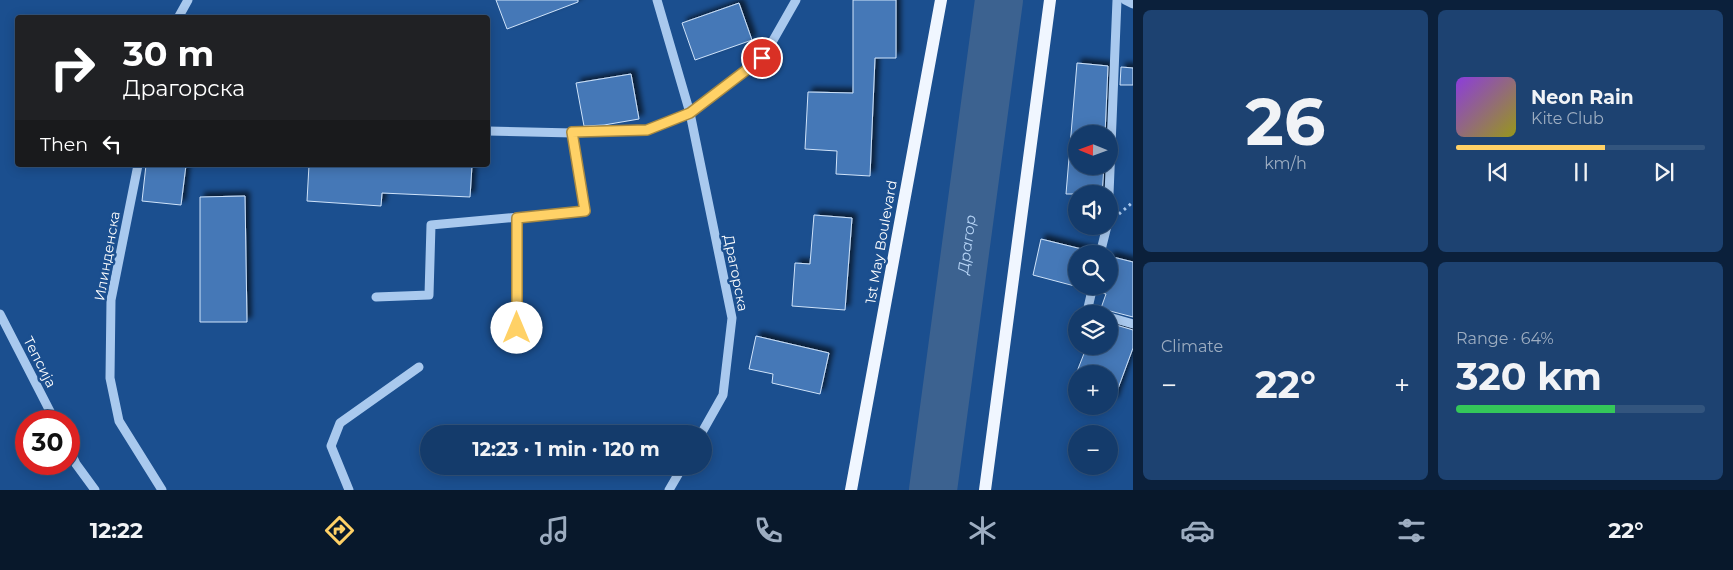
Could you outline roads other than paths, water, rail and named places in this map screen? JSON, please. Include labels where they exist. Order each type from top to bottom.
[{"type":"main road","name":"1st May Boulevard","points":[[851,490],[941,0]]},
{"type":"main road","points":[[985,490],[1050,0]]},
{"type":"street","points":[[180,15],[188,0]]},
{"type":"street","name":"Драгорска","points":[[657,0],[690,113],[732,318],[723,395],[706,425]]},
{"type":"street","points":[[490,130],[572,132],[647,130],[690,113],[762,58],[796,0]]},
{"type":"street","points":[[1109,185],[1117,0]]},
{"type":"street","points":[[1125,0],[1133,4]]},
{"type":"street","points":[[376,297],[429,295],[431,224],[585,211],[572,132]]},
{"type":"street","name":"Илинденска","points":[[138,167],[111,300],[110,378],[119,421],[162,490]]},
{"type":"street","points":[[517,218],[517,328]]},
{"type":"street","name":"Тепсија","points":[[0,314],[48,410]]},
{"type":"street","points":[[1118,320],[1133,324]]},
{"type":"street","points":[[349,490],[331,446],[340,423],[419,366]]},
{"type":"street","points":[[80,469],[96,490]]},
{"type":"street","points":[[669,490],[678,475]]},
{"type":"waterway","name":"Драгор","points":[[933,490],[999,0]]}]
